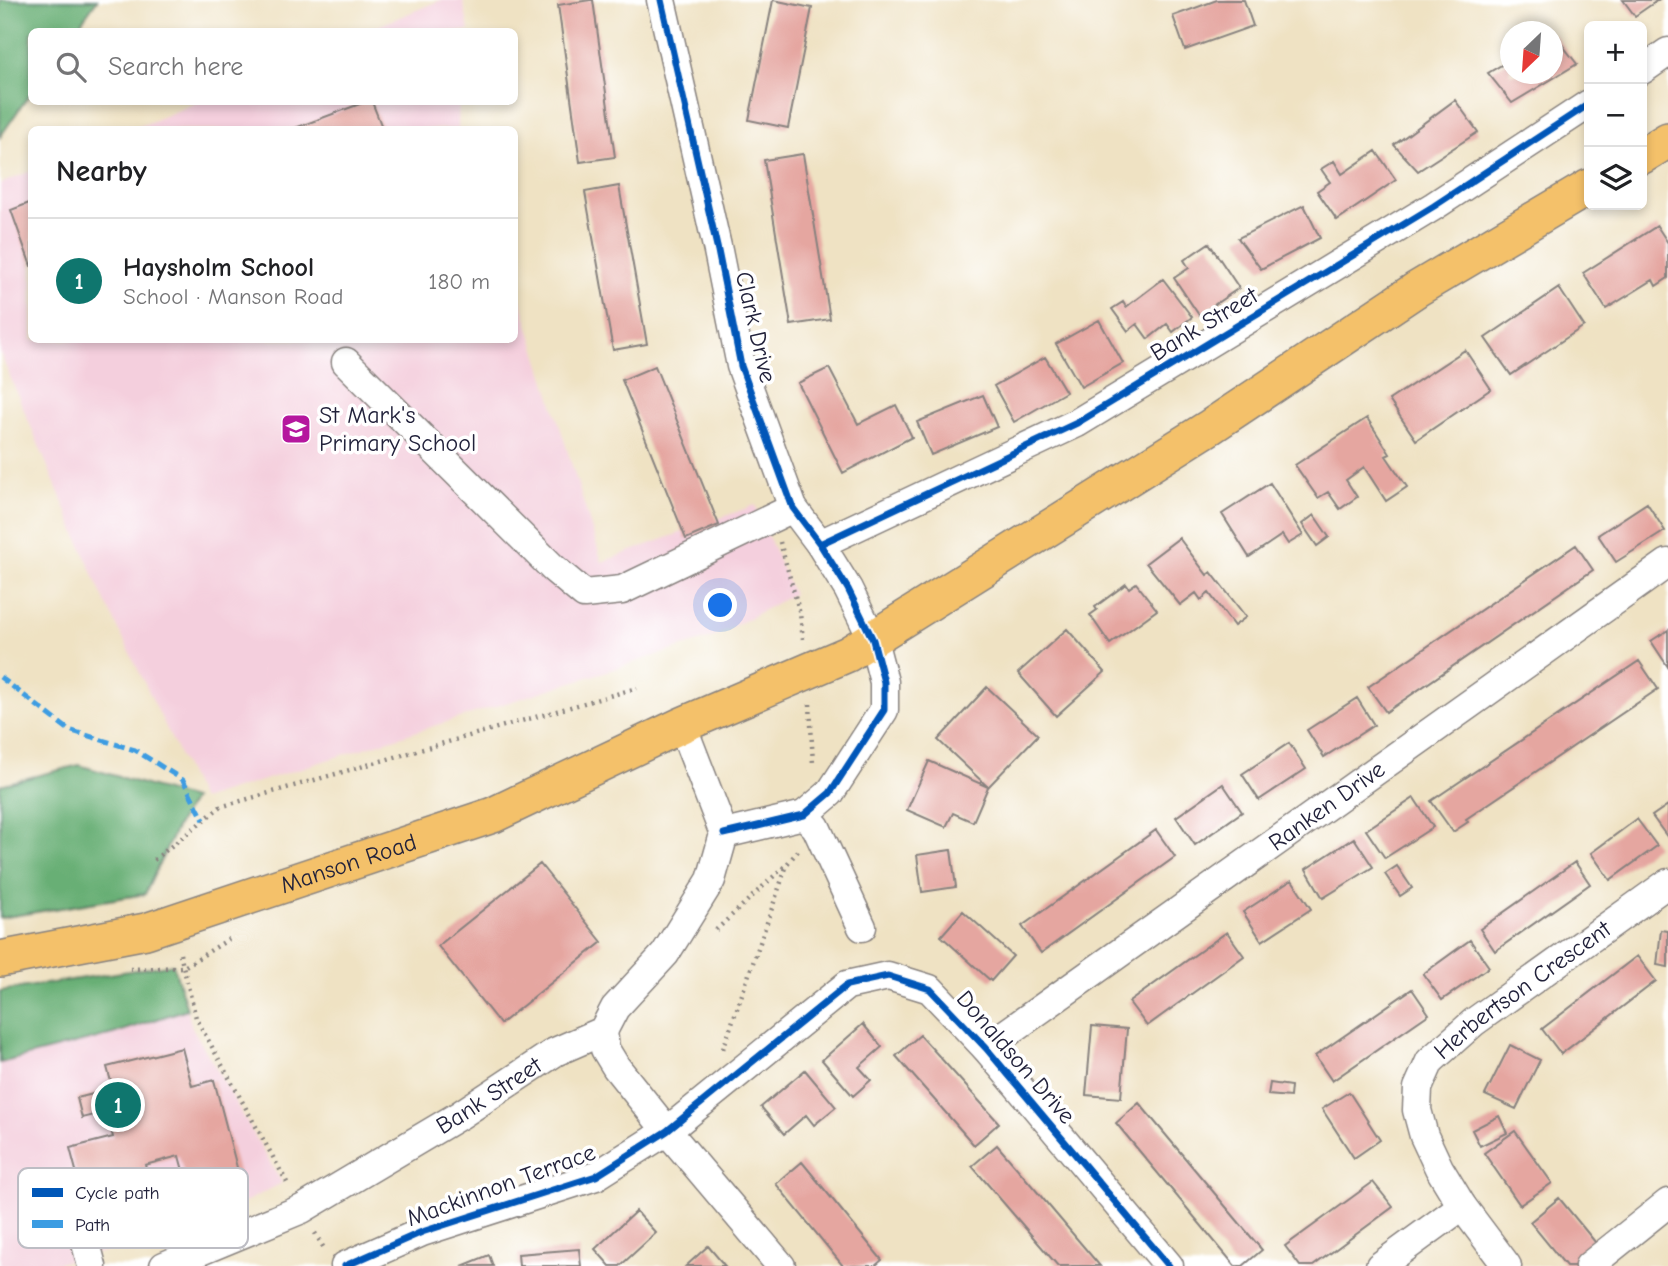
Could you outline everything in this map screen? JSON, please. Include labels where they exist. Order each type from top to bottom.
[{"type":"main road","points":[[1647,153],[1668,140]]},
{"type":"main road","points":[[682,725],[828,663],[873,640],[1210,427],[1418,289],[1584,190]]},
{"type":"main road","name":"Manson Road","points":[[0,960],[146,930],[407,844],[493,814],[682,725]]},
{"type":"street","name":"Clark Drive","points":[[661,0],[719,251],[741,366],[793,508],[820,544],[848,589],[873,640]]},
{"type":"street","points":[[1647,67],[1668,52]]},
{"type":"street","name":"Bank Street","points":[[820,544],[1077,423],[1434,206],[1584,107]]},
{"type":"street","points":[[346,362],[553,568],[584,594],[622,590],[793,508]]},
{"type":"street","name":"Ranken Drive","points":[[986,1048],[1668,563]]},
{"type":"street","points":[[724,834],[810,821],[884,710],[884,682],[873,640]]},
{"type":"street","points":[[682,725],[724,834],[711,880],[665,954],[615,1008],[603,1031],[605,1049],[667,1131],[781,1266]]},
{"type":"street","points":[[810,821],[862,927]]},
{"type":"street","name":"Herbertson Crescent","points":[[1507,1266],[1462,1206],[1424,1136],[1417,1110],[1418,1088],[1430,1061],[1474,1022],[1668,883]]},
{"type":"street","name":"Donaldson Drive","points":[[667,1131],[847,985],[888,976],[930,989],[986,1048],[1169,1266]]},
{"type":"street","name":"Bank Street","points":[[248,1231],[302,1209],[460,1115],[555,1052],[603,1031]]},
{"type":"street","name":"Mackinnon Terrace","points":[[336,1260],[596,1177],[667,1131]]},
{"type":"street","points":[[1589,1266],[1668,1203]]},
{"type":"street","points":[[1380,1266],[1462,1206]]},
{"type":"street","points":[[88,1248],[93,1266]]},
{"type":"street","name":"Bank Street","points":[[164,1266],[208,1248]]},
{"type":"path","points":[[154,860],[220,807],[637,688]]},
{"type":"path","points":[[706,1100],[787,864],[810,821]]},
{"type":"path","points":[[665,954],[705,939],[787,864]]},
{"type":"path","points":[[180,954],[196,1018],[302,1209],[336,1260]]},
{"type":"shaded area","points":[[441,0],[463,0],[468,28],[373,28]]},
{"type":"shaded area","points":[[191,105],[459,105],[458,126],[141,126]]},
{"type":"shaded area","name":"St Mark's Primary School","points":[[28,172],[28,343],[518,343],[518,292],[602,562],[755,505],[793,594],[714,637],[201,800],[101,593],[0,353],[0,184]]},
{"type":"shaded area","points":[[173,964],[192,1027],[282,1183],[248,1200],[248,1168],[18,1168],[18,1248],[119,1248],[45,1266],[0,1266],[0,1000]]},
{"type":"green space","points":[[0,0],[97,0],[77,28],[28,28],[28,96],[0,137]]},
{"type":"green space","points":[[79,765],[193,799],[177,826],[145,894],[0,918],[0,785]]},
{"type":"green space","points":[[173,964],[187,1009],[113,1034],[0,1063],[0,991]]},
{"type":"building","points":[[593,0],[615,157],[580,162],[558,5]]},
{"type":"building","points":[[773,0],[812,8],[788,128],[749,120]]},
{"type":"building","points":[[1217,0],[1244,0],[1253,26],[1185,50],[1173,16]]},
{"type":"building","points":[[1623,0],[1658,0],[1635,16]]},
{"type":"building","points":[[1563,46],[1577,64],[1563,72]]},
{"type":"building","points":[[1500,66],[1500,84],[1544,84],[1512,103],[1488,73]]},
{"type":"building","points":[[1455,100],[1478,132],[1418,171],[1394,145]]},
{"type":"building","points":[[357,105],[373,105],[381,126],[301,126]]},
{"type":"building","points":[[1376,151],[1396,180],[1337,220],[1317,191],[1330,182],[1321,169],[1334,161],[1342,174]]},
{"type":"building","points":[[803,154],[830,319],[791,325],[764,160]]},
{"type":"building","points":[[619,186],[647,344],[613,350],[585,192]]},
{"type":"building","points":[[28,204],[28,258],[11,210]]},
{"type":"building","points":[[1304,205],[1320,238],[1261,269],[1238,238]]},
{"type":"building","points":[[1657,226],[1668,243],[1668,278],[1656,286],[1653,280],[1606,309],[1583,273]]},
{"type":"building","points":[[1209,243],[1239,288],[1199,315],[1174,278],[1189,268],[1184,260]]},
{"type":"building","points":[[1163,279],[1192,317],[1173,332],[1167,324],[1148,339],[1137,324],[1128,331],[1112,309],[1123,302],[1126,307]]},
{"type":"building","points":[[1559,288],[1584,326],[1511,375],[1485,338]]},
{"type":"building","points":[[1099,320],[1123,363],[1081,387],[1056,344]]},
{"type":"building","points":[[1465,350],[1491,389],[1416,440],[1389,400]]},
{"type":"building","points":[[1045,357],[1066,392],[1014,422],[994,386]]},
{"type":"building","points":[[655,366],[719,525],[686,539],[622,380]]},
{"type":"building","points":[[829,368],[858,424],[896,405],[912,437],[843,473],[798,383]]},
{"type":"building","points":[[983,395],[997,427],[931,455],[917,422]]},
{"type":"building","points":[[1367,418],[1390,454],[1386,456],[1407,487],[1386,501],[1364,467],[1346,480],[1357,497],[1340,509],[1328,492],[1318,498],[1295,465]]},
{"type":"building","points":[[1270,483],[1303,535],[1288,544],[1282,535],[1249,557],[1222,514]]},
{"type":"building","points":[[1647,503],[1665,531],[1616,562],[1598,535]]},
{"type":"building","points":[[1314,515],[1329,537],[1317,546],[1302,524]]},
{"type":"building","points":[[1179,538],[1207,575],[1211,572],[1246,617],[1234,626],[1209,593],[1201,600],[1196,593],[1180,605],[1146,563]]},
{"type":"building","points":[[1576,545],[1593,570],[1386,712],[1368,687]]},
{"type":"building","points":[[1136,583],[1157,610],[1110,644],[1090,615],[1097,610],[1095,607],[1126,584],[1129,588]]},
{"type":"building","points":[[1067,629],[1105,672],[1056,716],[1018,673]]},
{"type":"building","points":[[1668,630],[1668,667],[1651,641]]},
{"type":"building","points":[[1639,661],[1658,689],[1466,819],[1468,822],[1453,832],[1431,801]]},
{"type":"building","points":[[987,687],[1038,735],[988,787],[938,740]]},
{"type":"building","points":[[1357,698],[1374,725],[1324,757],[1307,730]]},
{"type":"building","points":[[1289,743],[1306,769],[1259,800],[1242,774]]},
{"type":"building","points":[[929,761],[988,787],[973,822],[953,813],[946,827],[907,810]]},
{"type":"building","points":[[1223,784],[1242,812],[1195,845],[1176,817]]},
{"type":"building","points":[[1414,798],[1433,827],[1385,858],[1366,830]]},
{"type":"building","points":[[1668,805],[1668,838],[1652,816]]},
{"type":"building","points":[[1637,819],[1657,846],[1610,880],[1591,853]]},
{"type":"building","points":[[1156,830],[1175,857],[1041,953],[1022,926]]},
{"type":"building","points":[[1354,838],[1373,867],[1323,898],[1306,869]]},
{"type":"building","points":[[951,850],[956,887],[922,892],[917,855]]},
{"type":"building","points":[[1575,862],[1590,884],[1495,951],[1480,929]]},
{"type":"building","points":[[540,864],[602,942],[500,1024],[438,946]]},
{"type":"building","points":[[1397,866],[1412,888],[1400,896],[1385,874]]},
{"type":"building","points":[[1292,880],[1311,909],[1262,941],[1243,912]]},
{"type":"building","points":[[963,911],[1013,956],[991,981],[941,936]]},
{"type":"building","points":[[1661,930],[1668,931],[1668,967],[1657,965]]},
{"type":"building","points":[[1227,932],[1244,956],[1147,1026],[1129,1002]]},
{"type":"building","points":[[1470,940],[1489,967],[1442,1000],[1423,974]]},
{"type":"building","points":[[1637,956],[1656,981],[1561,1054],[1542,1029]]},
{"type":"building","points":[[1412,989],[1429,1014],[1332,1081],[1315,1056]]},
{"type":"building","points":[[863,1024],[882,1047],[859,1067],[871,1080],[853,1096],[822,1060]]},
{"type":"building","points":[[1092,1026],[1127,1029],[1121,1098],[1086,1095]]},
{"type":"building","points":[[920,1035],[999,1123],[974,1145],[896,1056]]},
{"type":"building","points":[[1510,1045],[1540,1060],[1516,1109],[1485,1095]]},
{"type":"building","points":[[182,1048],[192,1086],[214,1080],[237,1168],[182,1168],[179,1156],[145,1165],[146,1168],[75,1168],[70,1148],[113,1137],[106,1112],[82,1118],[77,1098],[113,1089],[107,1067]]},
{"type":"building","points":[[805,1070],[836,1107],[814,1125],[806,1115],[784,1134],[761,1107]]},
{"type":"building","points":[[1270,1083],[1291,1086],[1290,1097],[1268,1095]]},
{"type":"building","points":[[1349,1092],[1380,1140],[1354,1158],[1322,1109]]},
{"type":"building","points":[[1139,1103],[1262,1250],[1243,1266],[1235,1266],[1116,1123]]},
{"type":"building","points":[[1499,1116],[1507,1133],[1480,1146],[1472,1130]]},
{"type":"building","points":[[1515,1131],[1552,1183],[1520,1205],[1484,1153]]},
{"type":"building","points":[[997,1145],[1100,1266],[1058,1266],[972,1166]]},
{"type":"building","points":[[802,1162],[882,1260],[875,1266],[843,1266],[776,1184]]},
{"type":"building","points":[[1373,1182],[1393,1207],[1313,1266],[1300,1266],[1285,1246]]},
{"type":"building","points":[[1559,1198],[1600,1248],[1579,1266],[1566,1266],[1530,1222]]},
{"type":"building","points":[[636,1211],[656,1233],[620,1266],[610,1266],[595,1249]]},
{"type":"building","points":[[708,1246],[725,1266],[686,1266]]},
{"type":"building","points":[[579,1249],[581,1266],[519,1266],[518,1254]]},
{"type":"building","points":[[489,1255],[493,1266],[462,1266]]},
{"type":"marked path","points":[[0,677],[69,730],[135,750],[183,780],[204,820]]},
{"type":"cycle path","points":[[661,0],[741,366],[793,508],[820,544],[848,589],[873,640],[884,682],[884,710],[830,793],[804,815],[724,834]]},
{"type":"cycle path","points":[[820,544],[1077,423],[1434,206],[1584,107]]},
{"type":"cycle path","points":[[345,1266],[422,1232],[596,1176],[667,1131],[847,985],[888,976],[930,989],[986,1048],[1169,1266]]},
{"type":"place","name":"St Mark's Primary School","points":[[296,429]]},
{"type":"place","name":"Haysholm School","points":[[118,1105]]}]
